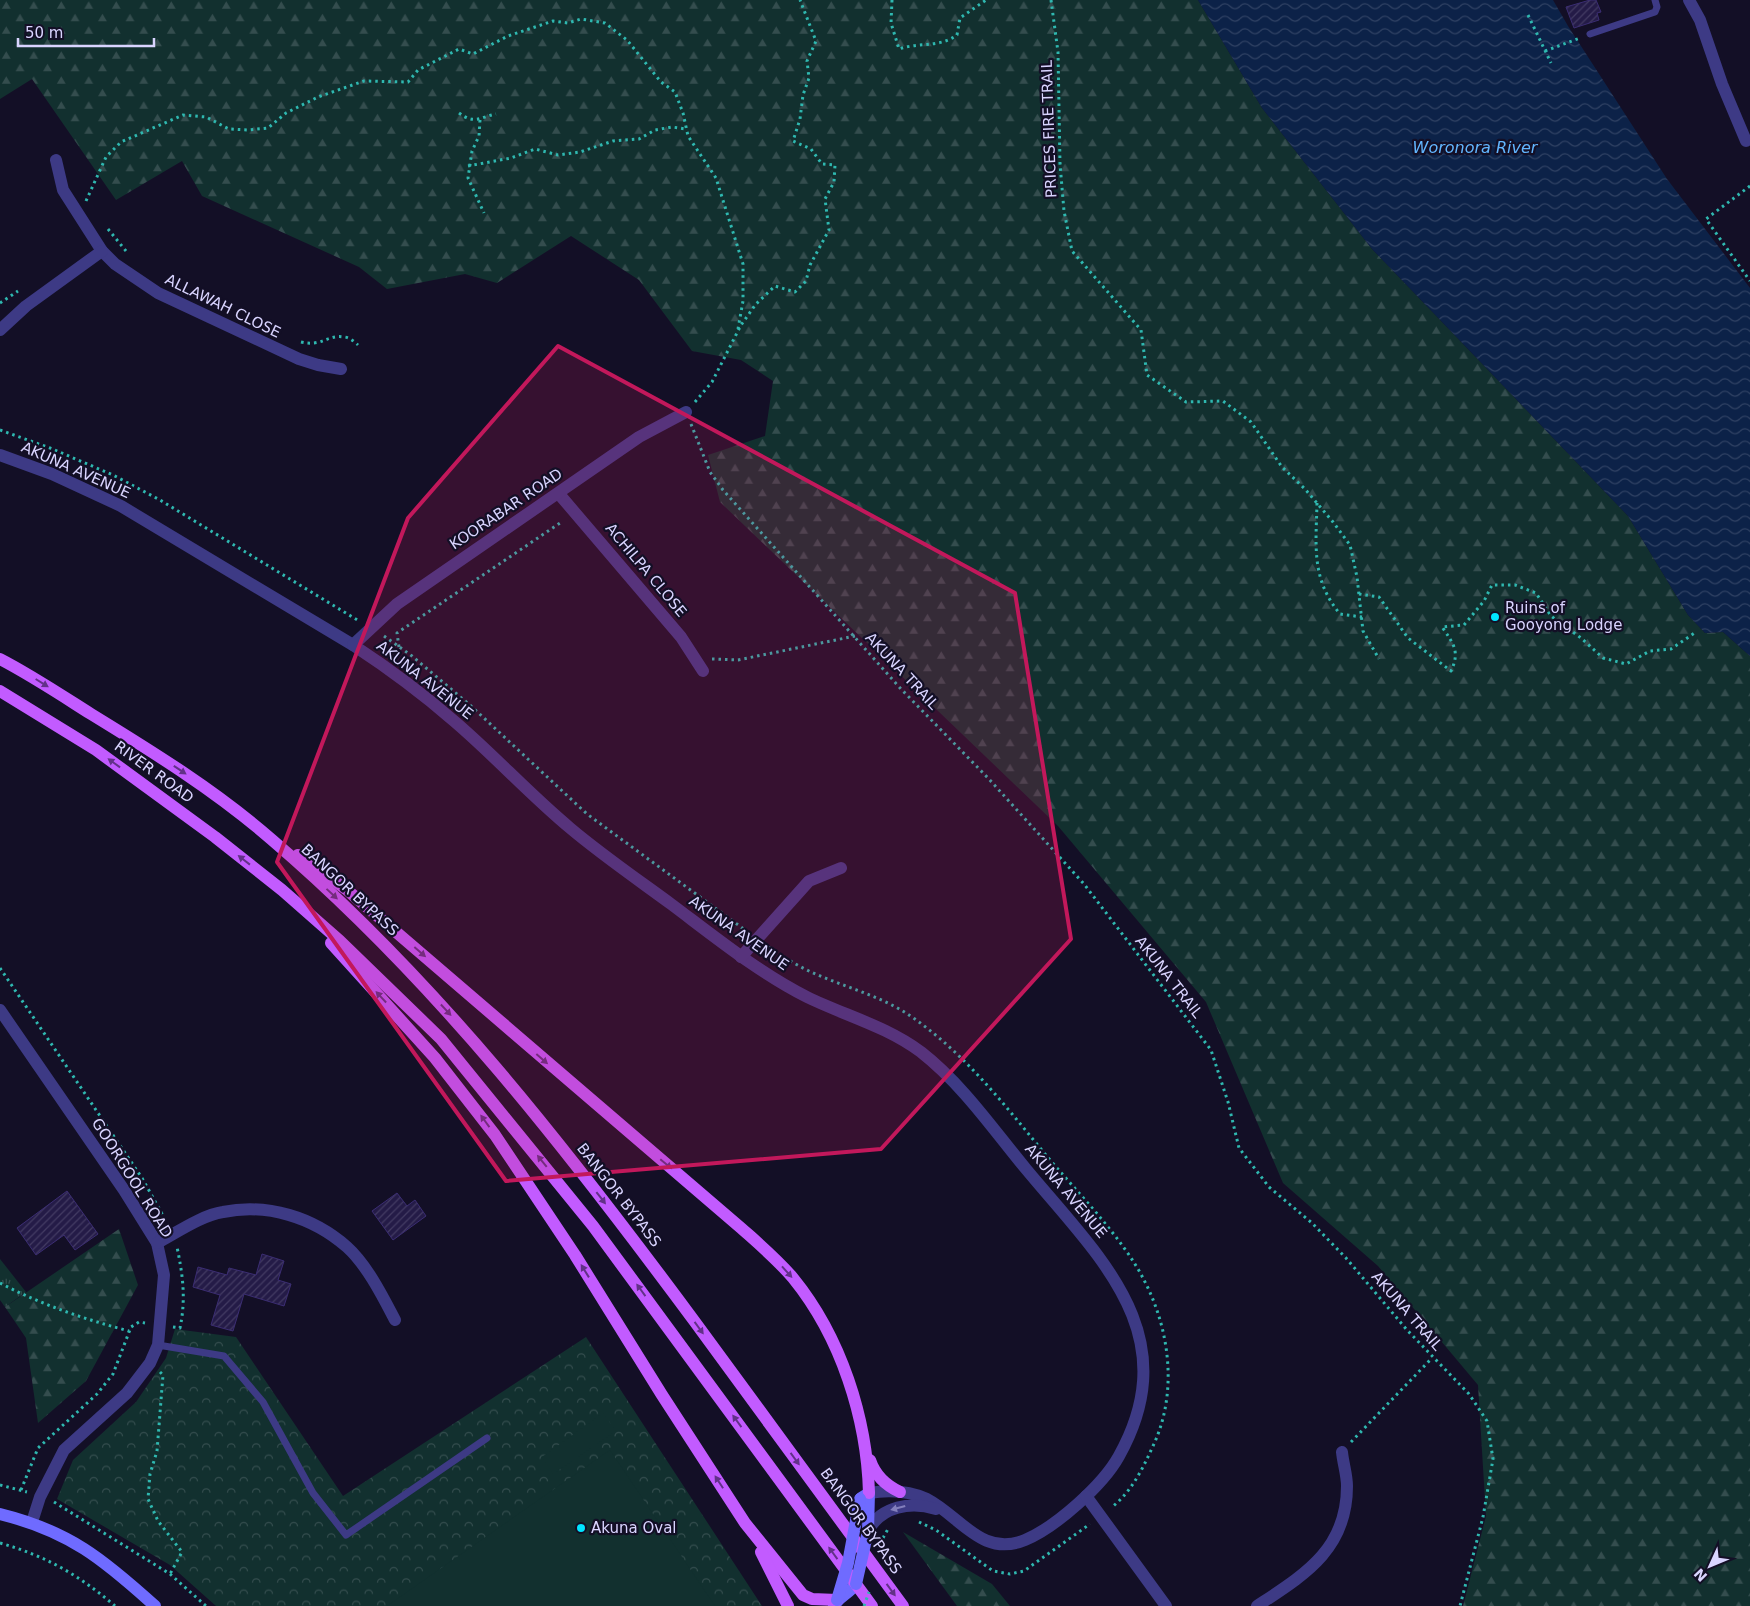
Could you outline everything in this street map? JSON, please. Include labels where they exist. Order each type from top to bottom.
[{"type":"main road","name":"RIVER ROAD","points":[[0,659],[147,748],[214,794],[270,838]]},
{"type":"main road","name":"RIVER ROAD","points":[[0,691],[96,750],[215,837],[282,890]]},
{"type":"main road","points":[[270,838],[300,856],[346,889],[741,1228],[778,1262],[804,1293],[837,1354],[858,1413],[866,1448],[875,1472],[884,1482],[900,1492]]},
{"type":"main road","name":"BANGOR BYPASS","points":[[270,838],[389,948],[472,1037],[525,1101],[650,1262],[903,1606]]},
{"type":"main road","points":[[282,890],[395,1012],[470,1101],[575,1255],[671,1409],[746,1523],[798,1590],[812,1599],[837,1604]]},
{"type":"main road","points":[[282,890],[392,990],[441,1039],[484,1090],[593,1226],[872,1606]]},
{"type":"main road","points":[[837,1604],[864,1496],[866,1448]]},
{"type":"main road","points":[[837,1604],[856,1584],[868,1531],[874,1514],[864,1496]]},
{"type":"main road","points":[[0,1514],[32,1522],[81,1545],[111,1566],[155,1606]]},
{"type":"main road","points":[[746,1523],[788,1606]]},
{"type":"street","points":[[1689,0],[1700,20],[1722,84],[1746,142]]},
{"type":"street","name":"ALLAWAH CLOSE","points":[[56,160],[63,190],[93,238],[102,251],[132,278],[158,293],[299,359],[318,366],[341,369]]},
{"type":"street","points":[[0,330],[26,306],[102,251]]},
{"type":"street","name":"KOORABAR ROAD","points":[[353,645],[397,604],[639,438],[686,412]]},
{"type":"street","name":"AKUNA AVENUE","points":[[0,455],[52,474],[121,506],[353,645],[410,684],[457,723],[570,828],[741,957],[811,999],[897,1036],[943,1071],[1089,1243],[1116,1281],[1129,1306],[1137,1329],[1144,1377],[1142,1400],[1135,1422],[1115,1463],[1086,1496],[1026,1540],[998,1544],[982,1540],[924,1498],[900,1492],[864,1496]]},
{"type":"street","name":"ACHILPA CLOSE","points":[[559,494],[681,637],[703,671]]},
{"type":"street","points":[[741,957],[809,881],[841,868]]},
{"type":"street","name":"GOORGOOL ROAD","points":[[1,1012],[118,1182],[157,1243],[164,1276],[158,1345],[150,1363],[127,1393],[64,1450],[40,1497],[32,1522]]},
{"type":"street","points":[[157,1243],[221,1212],[263,1208],[308,1221],[348,1247],[376,1285],[395,1320]]},
{"type":"street","points":[[1257,1606],[1304,1575],[1325,1554],[1341,1524],[1347,1486],[1342,1452]]},
{"type":"street","points":[[1086,1496],[1166,1606]]},
{"type":"street","name":"AKUNA AVENUE","points":[[874,1514],[894,1508],[919,1506],[934,1508],[952,1517]]},
{"type":"lane","points":[[1590,34],[1655,12],[1657,7],[1655,0]]},
{"type":"lane","points":[[158,1345],[224,1356],[263,1402],[313,1493],[346,1535],[487,1438]]},
{"type":"path","points":[[686,412],[712,382],[737,332],[756,304],[775,286],[795,292],[806,281],[810,265],[829,230],[825,198],[834,182],[835,165],[822,164],[811,149],[793,141],[800,119],[803,95],[809,78],[807,61],[816,41],[800,0]]},
{"type":"path","points":[[892,0],[891,23],[899,50],[911,45],[926,46],[947,42],[957,35],[960,18],[986,0]]},
{"type":"path","name":"PRICES FIRE TRAIL","points":[[1052,0],[1058,52],[1060,164],[1064,211],[1072,250],[1140,330],[1148,375],[1186,402],[1223,401],[1250,422],[1282,467],[1317,503],[1350,545],[1359,594],[1363,631],[1379,659]]},
{"type":"path","points":[[1528,15],[1551,63]]},
{"type":"path","points":[[75,210],[89,199],[95,179],[106,157],[121,142],[183,115],[206,116],[229,129],[268,128],[286,113],[326,94],[364,81],[408,82],[418,70],[459,49],[474,54],[508,36],[553,21],[568,23],[581,19],[606,23],[627,40],[661,82],[675,92],[683,113],[688,136],[716,178],[743,264],[742,301],[737,332]]},
{"type":"path","points":[[1545,51],[1590,34]]},
{"type":"path","points":[[459,113],[465,117],[480,120],[496,114]]},
{"type":"path","points":[[480,120],[479,136],[468,166],[468,178],[484,213]]},
{"type":"path","points":[[468,166],[512,158],[535,150],[558,155],[580,152],[613,141],[639,139],[655,130],[672,127],[686,129]]},
{"type":"path","points":[[1750,186],[1706,218],[1750,281]]},
{"type":"path","points":[[93,238],[108,229],[133,257]]},
{"type":"path","points":[[299,341],[315,345],[328,339],[345,336],[358,345]]},
{"type":"path","name":"AKUNA TRAIL","points":[[686,412],[710,472],[723,490],[901,689],[988,778],[1084,884],[1211,1050],[1228,1102],[1239,1148],[1269,1187],[1312,1223],[1346,1258],[1432,1358],[1468,1394],[1487,1421],[1493,1459],[1483,1517],[1460,1606]]},
{"type":"path","points":[[1317,503],[1316,567],[1326,598],[1340,614],[1362,617]]},
{"type":"path","points":[[399,647],[397,633],[575,512]]},
{"type":"path","points":[[1359,594],[1379,597],[1408,638],[1429,652],[1451,672],[1457,658],[1452,642],[1442,628],[1464,625],[1484,601],[1492,585],[1515,585],[1536,593],[1551,616],[1581,638],[1603,658],[1626,664],[1650,651],[1671,649],[1696,632]]},
{"type":"path","points":[[696,659],[738,660],[854,636]]},
{"type":"path","points":[[0,1283],[33,1300],[71,1315],[129,1331]]},
{"type":"path","points":[[21,1490],[38,1448],[97,1394],[113,1374],[131,1327],[139,1322],[161,1326]]},
{"type":"path","points":[[1342,1452],[1432,1358]]},
{"type":"path","points":[[150,1363],[163,1375],[157,1451],[150,1474],[148,1499],[158,1521],[182,1552],[170,1574]]},
{"type":"path","points":[[0,1485],[21,1490],[56,1503],[170,1574],[206,1606]]},
{"type":"path","points":[[0,1543],[66,1568],[95,1588],[115,1606]]},
{"type":"highlighted area","points":[[558,346],[1015,593],[1071,939],[881,1149],[506,1181],[277,862],[408,518]]},
{"type":"green space","points":[[0,0],[1198,0],[1262,108],[1372,249],[1628,516],[1688,615],[1705,633],[1723,632],[1750,656],[1750,1606],[1463,1606],[1486,1516],[1478,1385],[1378,1266],[1283,1183],[1206,1002],[1058,826],[720,502],[708,455],[765,436],[773,381],[741,360],[692,351],[639,280],[571,236],[497,283],[465,274],[387,289],[359,267],[202,196],[182,161],[116,200],[32,79],[0,99]]},
{"type":"green space","points":[[119,1229],[138,1285],[86,1381],[38,1423],[26,1338],[5,1307]]},
{"type":"green space","points":[[0,1259],[26,1292],[5,1307],[0,1300]]},
{"type":"green space","points":[[175,1329],[236,1337],[343,1496],[586,1337],[762,1606],[216,1606],[170,1565],[57,1499],[73,1460],[136,1402],[166,1358]]},
{"type":"green space","points":[[603,1413],[616,1431],[553,1474],[542,1457]]},
{"type":"green space","name":"Akuna Oval","points":[[610,1450],[715,1606],[387,1606]]},
{"type":"green space","points":[[903,1532],[992,1584],[1010,1606],[957,1606]]},
{"type":"water","name":"Woronora River","points":[[1198,0],[1553,0],[1667,179],[1750,288],[1750,656],[1723,632],[1705,633],[1688,615],[1628,516],[1372,249],[1262,108]]},
{"type":"building","points":[[1596,0],[1601,12],[1597,13],[1599,20],[1574,28],[1566,7]]},
{"type":"building","points":[[67,1191],[98,1234],[75,1250],[64,1235],[36,1255],[17,1228]]},
{"type":"building","points":[[397,1193],[407,1206],[415,1200],[426,1216],[393,1240],[372,1211]]},
{"type":"building","points":[[262,1254],[284,1261],[278,1280],[291,1284],[284,1306],[244,1294],[233,1331],[211,1325],[220,1295],[193,1287],[198,1267],[227,1275],[229,1268],[256,1275]]},
{"type":"place","name":"Ruins of Gooyong Lodge","points":[[1495,617]]},
{"type":"place","name":"Akuna Oval","points":[[581,1528]]}]
